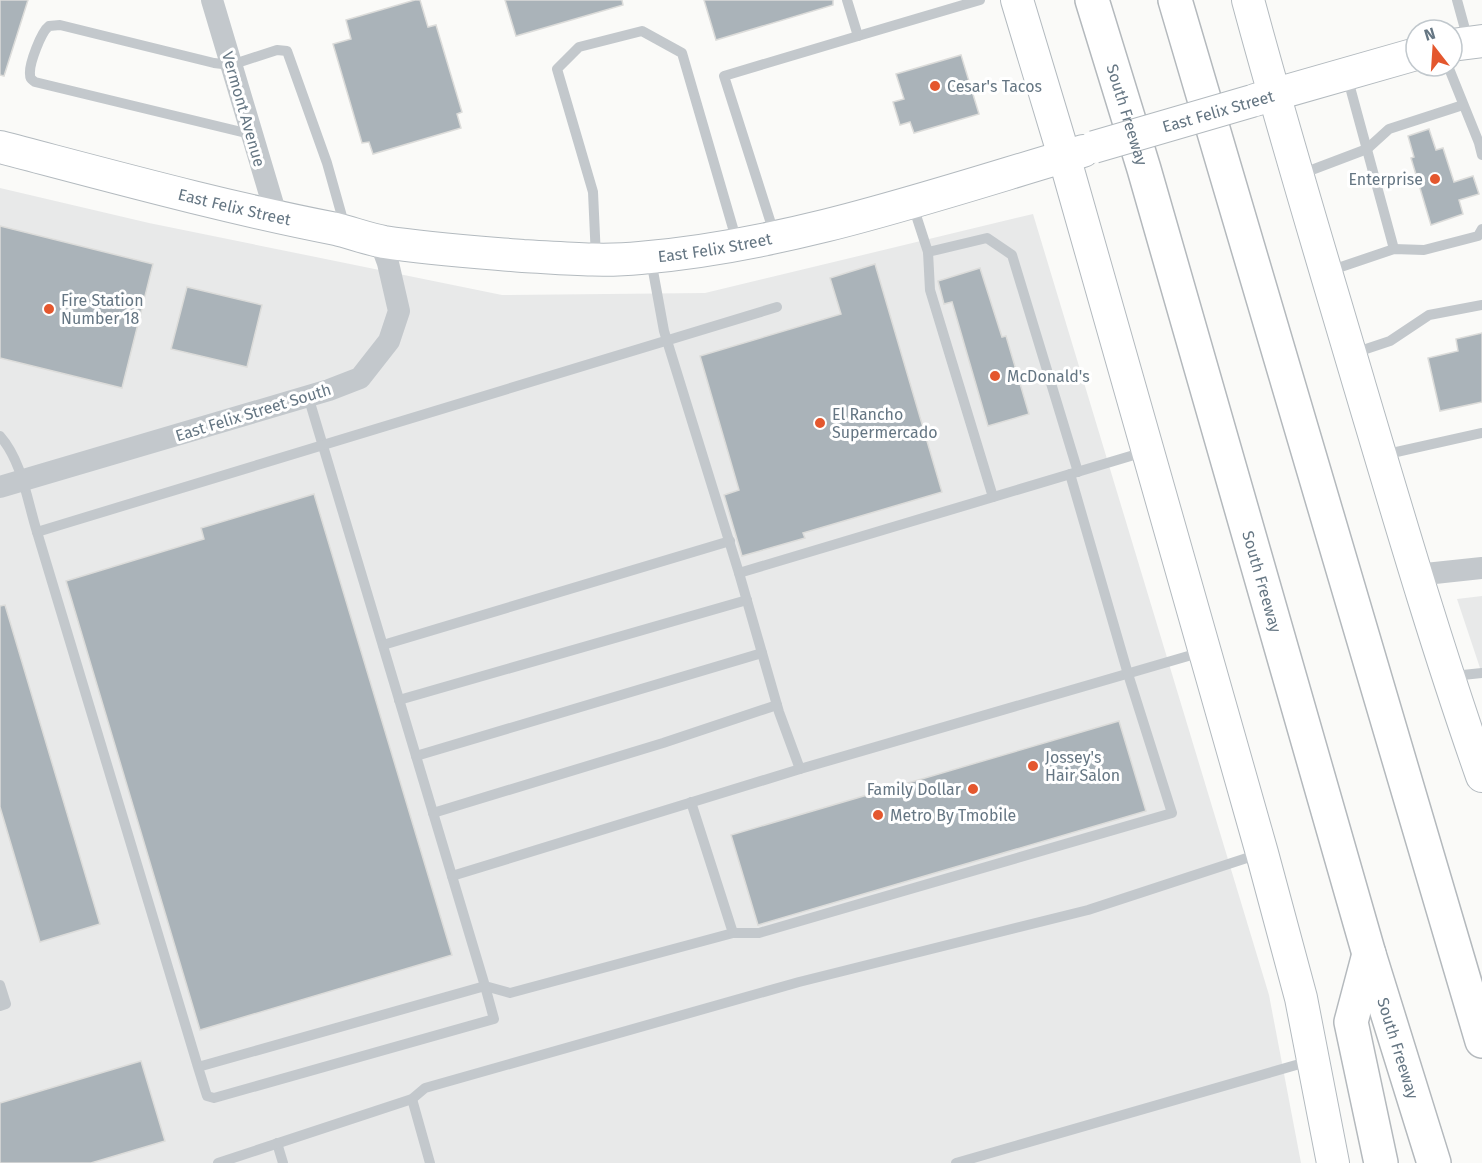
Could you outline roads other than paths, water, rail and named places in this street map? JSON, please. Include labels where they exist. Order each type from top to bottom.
[{"type":"highway","name":"South Freeway","points":[[1092,0],[1144,169],[1369,954],[1434,1163]]},
{"type":"highway","points":[[1175,0],[1477,1013],[1482,1041]]},
{"type":"highway","points":[[1369,954],[1352,1022],[1381,1163]]},
{"type":"main road","points":[[1017,0],[1064,156],[1262,853],[1301,998],[1333,1163]]},
{"type":"main road","points":[[1248,0],[1263,98],[1298,175],[1416,575],[1482,776]]},
{"type":"main road","name":"East Felix Street","points":[[0,147],[276,218],[346,231],[380,241],[465,252],[561,258],[651,257],[737,244],[819,228],[1404,57]]},
{"type":"street","name":"Vermont Avenue","points":[[212,0],[276,218]]},
{"type":"street","name":"East Felix Street South","points":[[11,484],[329,390],[360,378],[389,341],[399,311],[388,263],[380,241]]},
{"type":"street","points":[[1416,575],[1482,568]]},
{"type":"lane","points":[[847,0],[858,36]]},
{"type":"lane","points":[[775,236],[724,76],[980,0]]},
{"type":"lane","points":[[1456,0],[1468,43]]},
{"type":"lane","points":[[250,134],[46,86],[32,79],[29,71],[43,32],[53,25],[194,60],[231,65],[276,50],[288,51],[327,163],[346,231]]},
{"type":"lane","points":[[596,258],[593,192],[557,69],[579,47],[642,31],[682,53],[737,244]]},
{"type":"lane","points":[[1346,74],[1394,249]]},
{"type":"lane","points":[[1453,78],[1482,156]]},
{"type":"lane","points":[[1298,175],[1367,149],[1389,129],[1463,105]]},
{"type":"lane","points":[[912,202],[928,252],[930,290],[993,497]]},
{"type":"lane","points":[[1326,273],[1394,249],[1424,250],[1478,236],[1482,229]]},
{"type":"lane","points":[[198,1067],[485,986],[510,993],[733,933],[759,933],[1172,813],[1128,674],[1012,255],[987,238],[928,252]]},
{"type":"lane","points":[[651,257],[667,340],[730,541],[777,705],[800,769]]},
{"type":"lane","points":[[1351,354],[1390,341],[1429,315],[1482,304]]},
{"type":"lane","points":[[37,532],[777,307]]},
{"type":"lane","points":[[0,436],[11,449],[11,484],[37,532],[207,1096],[214,1098],[494,1019],[308,396]]},
{"type":"lane","points":[[1380,455],[1482,433]]},
{"type":"lane","points":[[739,573],[1147,451]]},
{"type":"lane","points":[[383,645],[730,541]]},
{"type":"lane","points":[[399,700],[747,600]]},
{"type":"lane","points":[[452,876],[800,769],[1205,651]]},
{"type":"lane","points":[[416,756],[762,653]]},
{"type":"lane","points":[[1448,677],[1482,673]]},
{"type":"lane","points":[[433,813],[663,743],[777,705]]},
{"type":"lane","points":[[691,802],[733,933]]},
{"type":"lane","points":[[218,1163],[412,1099],[425,1088],[800,982],[1088,910],[1262,853]]},
{"type":"lane","points":[[0,985],[6,1004],[0,1006]]},
{"type":"lane","points":[[956,1163],[1314,1060]]},
{"type":"lane","points":[[412,1099],[430,1163]]},
{"type":"lane","points":[[277,1143],[283,1163]]},
{"type":"place","name":"Cesar's Tacos","points":[[935,86]]},
{"type":"place","name":"Enterprise","points":[[1435,179]]},
{"type":"place","name":"Fire Station Number 18","points":[[49,309]]},
{"type":"place","name":"McDonald's","points":[[995,376]]},
{"type":"place","name":"El Rancho Supermercado","points":[[820,423]]},
{"type":"place","name":"Jossey's Hair Salon","points":[[1033,766]]},
{"type":"place","name":"Family Dollar","points":[[973,789]]},
{"type":"place","name":"Metro By Tmobile","points":[[878,815]]}]
